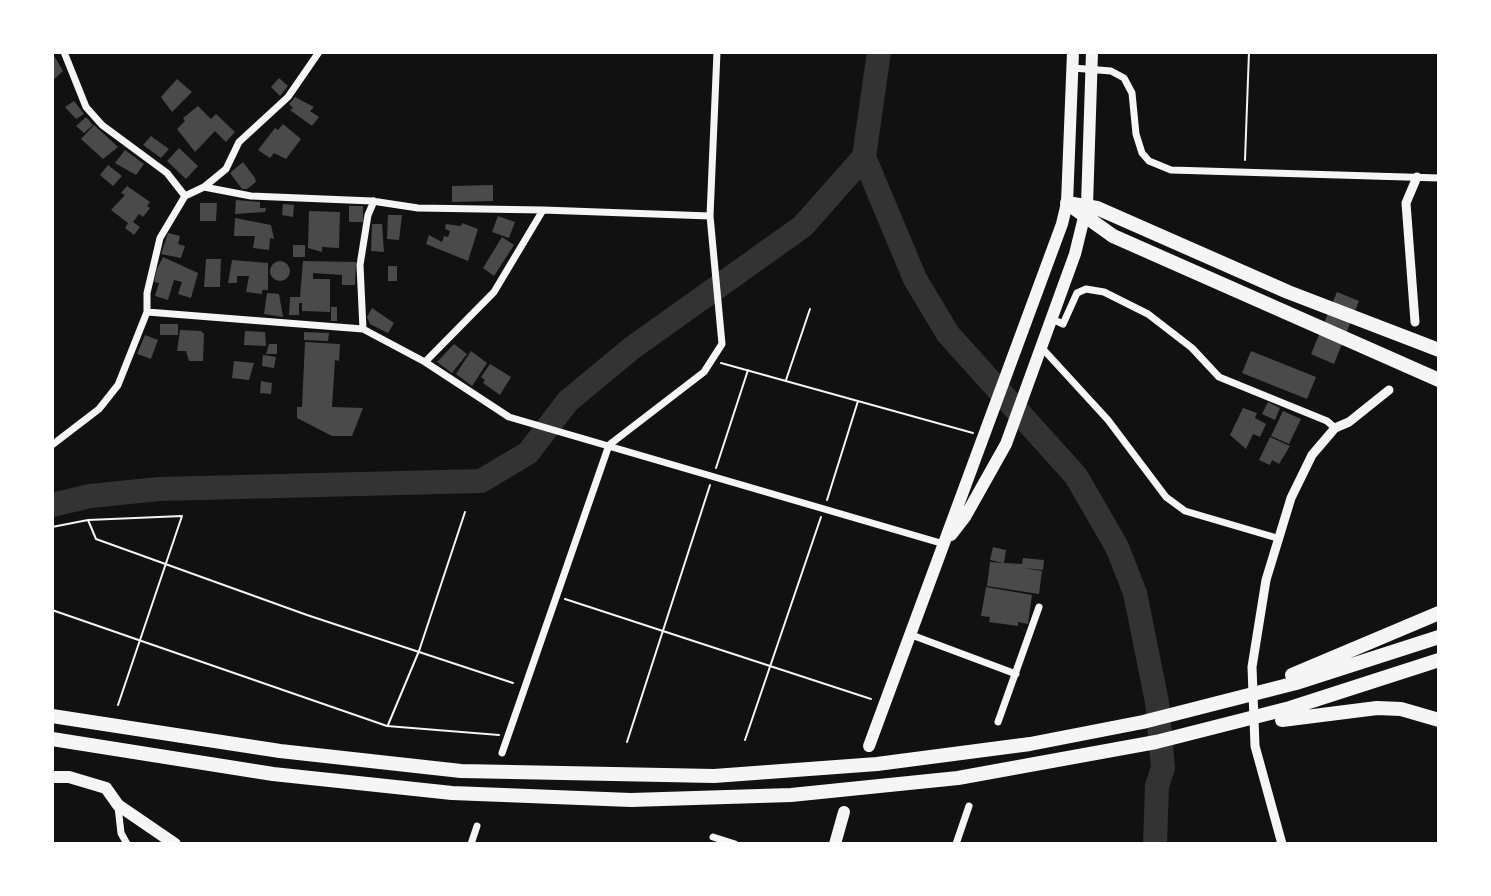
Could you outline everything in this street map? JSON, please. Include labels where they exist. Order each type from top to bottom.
[{"type":"highway","points":[[1067,203],[1435,350]]},
{"type":"highway","points":[[1086,212],[1113,236],[1439,380]]},
{"type":"highway","points":[[1379,352],[1439,372]]},
{"type":"highway","points":[[1296,678],[1439,613]]},
{"type":"highway","points":[[52,716],[367,762],[547,775],[714,776],[956,756],[1030,744],[1202,708],[1439,637]]},
{"type":"highway","points":[[52,739],[348,783],[545,798],[715,799],[1023,770],[1292,713],[1439,660]]},
{"type":"highway","points":[[1292,713],[1401,709],[1439,720]]},
{"type":"main road","points":[[869,746],[1067,203],[1073,52]]},
{"type":"main road","points":[[944,544],[965,517],[1006,444],[1052,319],[1086,212],[1092,52]]},
{"type":"main road","points":[[52,777],[69,777],[106,788],[118,805],[175,844]]},
{"type":"main road","points":[[835,844],[844,812]]},
{"type":"street","points":[[64,52],[86,107],[102,125],[167,173],[185,196]]},
{"type":"street","points":[[52,445],[99,409],[118,385],[147,312],[147,293],[160,238],[185,196],[204,187],[226,169],[239,142],[288,97],[319,52]]},
{"type":"street","points":[[502,753],[609,445],[704,372],[722,344],[710,216],[717,52]]},
{"type":"street","points":[[1073,68],[1117,73],[1129,85],[1138,145],[1149,161],[1171,170],[1439,178]]},
{"type":"street","points":[[1415,322],[1406,203],[1417,177]]},
{"type":"street","points":[[204,187],[251,196],[374,201],[433,209],[710,216]]},
{"type":"street","points":[[363,329],[360,265],[368,215],[374,201]]},
{"type":"street","points":[[425,362],[494,292],[543,210]]},
{"type":"street","points":[[1052,319],[1063,324],[1077,293],[1086,289],[1104,292],[1148,314],[1192,348],[1219,377],[1327,421],[1335,428]]},
{"type":"street","points":[[147,312],[363,329],[425,362],[509,417],[944,544]]},
{"type":"street","points":[[1042,348],[1108,420],[1166,497],[1185,511],[1277,538]]},
{"type":"street","points":[[1282,844],[1255,746],[1252,667],[1277,538],[1312,455],[1335,428],[1349,422],[1389,390]]},
{"type":"street","points":[[998,722],[1039,607]]},
{"type":"street","points":[[908,634],[1016,674]]},
{"type":"street","points":[[118,805],[121,833],[127,844]]},
{"type":"street","points":[[956,844],[969,806]]},
{"type":"street","points":[[471,844],[477,826]]},
{"type":"street","points":[[713,837],[735,844]]},
{"type":"path","points":[[1244,173],[1249,52]]},
{"type":"path","points":[[786,381],[810,309]]},
{"type":"path","points":[[712,360],[983,435]]},
{"type":"path","points":[[627,742],[748,370]]},
{"type":"path","points":[[745,740],[858,401]]},
{"type":"path","points":[[387,726],[419,651],[465,512]]},
{"type":"path","points":[[52,527],[88,520],[182,516],[118,705]]},
{"type":"path","points":[[88,520],[96,539],[525,687]]},
{"type":"path","points":[[557,596],[884,704]]},
{"type":"path","points":[[52,610],[387,726],[508,735]]},
{"type":"building","points":[[52,52],[63,71],[52,81]]},
{"type":"building","points":[[279,78],[288,86],[280,96],[271,87]]},
{"type":"building","points":[[177,79],[192,92],[172,112],[161,97]]},
{"type":"building","points":[[295,97],[314,107],[310,111],[319,117],[312,126],[290,110],[293,108],[289,104]]},
{"type":"building","points":[[74,101],[84,114],[76,119],[65,107]]},
{"type":"building","points":[[198,106],[211,119],[216,114],[235,132],[226,142],[215,131],[195,152],[177,129],[185,121],[183,118]]},
{"type":"building","points":[[86,117],[93,125],[84,133],[76,126]]},
{"type":"building","points":[[283,124],[301,139],[286,159],[274,153],[270,158],[258,150],[275,128],[278,130]]},
{"type":"building","points":[[94,125],[118,147],[103,159],[81,139]]},
{"type":"building","points":[[151,136],[169,149],[161,158],[143,145]]},
{"type":"building","points":[[179,148],[198,166],[186,179],[167,161]]},
{"type":"building","points":[[125,150],[144,164],[136,175],[115,163]]},
{"type":"building","points":[[243,162],[256,182],[247,189],[242,189],[230,173]]},
{"type":"building","points":[[108,165],[122,176],[113,186],[100,175]]},
{"type":"building","points":[[493,185],[493,201],[452,202],[452,186]]},
{"type":"building","points":[[127,186],[150,202],[147,206],[150,208],[143,217],[139,214],[133,222],[140,227],[134,235],[125,228],[128,223],[111,210],[125,195],[121,193]]},
{"type":"building","points":[[236,200],[260,202],[260,208],[266,208],[265,212],[235,214]]},
{"type":"building","points":[[200,203],[217,203],[216,221],[200,221]]},
{"type":"building","points":[[283,204],[294,205],[293,217],[282,215]]},
{"type":"building","points":[[349,206],[363,206],[363,222],[349,222]]},
{"type":"building","points":[[309,211],[340,212],[339,248],[322,247],[322,252],[308,248]]},
{"type":"building","points":[[388,215],[402,215],[399,240],[387,239]]},
{"type":"building","points":[[498,216],[515,222],[509,238],[492,232]]},
{"type":"building","points":[[235,218],[271,225],[274,239],[270,238],[269,250],[253,248],[255,236],[234,236]]},
{"type":"building","points":[[462,223],[478,229],[468,261],[426,244],[429,235],[442,242],[444,236],[448,237],[450,231],[445,229],[446,224],[461,226]]},
{"type":"building","points":[[372,224],[382,224],[384,252],[371,251]]},
{"type":"building","points":[[168,233],[180,236],[178,244],[185,246],[181,258],[161,254]]},
{"type":"building","points":[[502,237],[514,245],[494,276],[483,268]]},
{"type":"building","points":[[293,245],[305,245],[305,257],[293,257]]},
{"type":"building","points":[[163,257],[198,273],[191,298],[178,294],[182,282],[174,280],[168,300],[155,296],[159,283],[154,282]]},
{"type":"building","points":[[206,259],[221,259],[220,287],[204,287]]},
{"type":"building","points":[[232,260],[268,263],[268,290],[262,290],[262,294],[246,292],[249,276],[237,276],[237,283],[228,283]]},
{"type":"building","points":[[280,261],[287,264],[290,271],[287,278],[280,281],[273,278],[270,271],[273,264]]},
{"type":"building","points":[[303,261],[356,262],[355,285],[342,285],[342,275],[313,273],[313,279],[330,279],[330,312],[302,311],[302,303],[299,303],[299,315],[289,315],[290,297],[300,297]]},
{"type":"building","points":[[388,266],[397,266],[397,281],[388,281]]},
{"type":"building","points":[[1337,292],[1359,301],[1334,364],[1311,354]]},
{"type":"building","points":[[267,293],[279,294],[283,317],[264,314]]},
{"type":"building","points":[[331,307],[337,307],[337,321],[331,321]]},
{"type":"building","points":[[372,308],[394,323],[388,333],[370,324],[367,317]]},
{"type":"building","points":[[160,324],[178,324],[178,335],[160,335]]},
{"type":"building","points":[[180,330],[201,331],[204,334],[203,361],[189,361],[186,351],[177,351]]},
{"type":"building","points":[[245,331],[265,332],[266,346],[244,345]]},
{"type":"building","points":[[304,332],[329,333],[328,341],[304,340]]},
{"type":"building","points":[[145,335],[158,340],[151,359],[137,354]]},
{"type":"building","points":[[305,342],[340,344],[339,361],[335,360],[332,407],[363,408],[352,436],[332,436],[297,418],[297,407],[302,407]]},
{"type":"building","points":[[269,344],[277,344],[277,354],[266,354]]},
{"type":"building","points":[[454,344],[467,354],[452,373],[437,362]]},
{"type":"building","points":[[471,351],[487,363],[472,386],[456,374]]},
{"type":"building","points":[[1251,351],[1316,377],[1307,399],[1242,373]]},
{"type":"building","points":[[263,355],[276,357],[274,368],[262,366]]},
{"type":"building","points":[[234,361],[254,363],[249,380],[232,378]]},
{"type":"building","points":[[490,364],[511,377],[500,395],[483,383],[485,380],[481,377]]},
{"type":"building","points":[[261,381],[272,383],[271,394],[260,393]]},
{"type":"building","points":[[1268,402],[1280,408],[1275,420],[1262,414]]},
{"type":"building","points":[[1243,408],[1257,413],[1255,418],[1266,424],[1260,437],[1253,434],[1246,449],[1230,435]]},
{"type":"building","points":[[1283,411],[1301,419],[1289,444],[1271,436]]},
{"type":"building","points":[[1270,437],[1290,446],[1279,464],[1272,460],[1270,465],[1259,460]]},
{"type":"building","points":[[993,547],[1006,550],[1004,563],[990,560]]},
{"type":"building","points":[[1023,558],[1044,560],[1043,570],[1023,568],[1042,571],[1039,594],[987,586],[990,562],[1022,564]]},
{"type":"building","points":[[986,587],[1032,595],[1028,624],[1018,622],[1018,626],[989,622],[990,617],[981,616]]},
{"type":"waterway","points":[[879,52],[864,157],[915,279],[948,334],[1076,476],[1117,547],[1135,593],[1157,702],[1163,768],[1157,786],[1155,844]]},
{"type":"waterway","points":[[52,505],[90,496],[159,489],[481,481],[528,453],[568,401],[632,348],[803,226],[864,157]]}]
